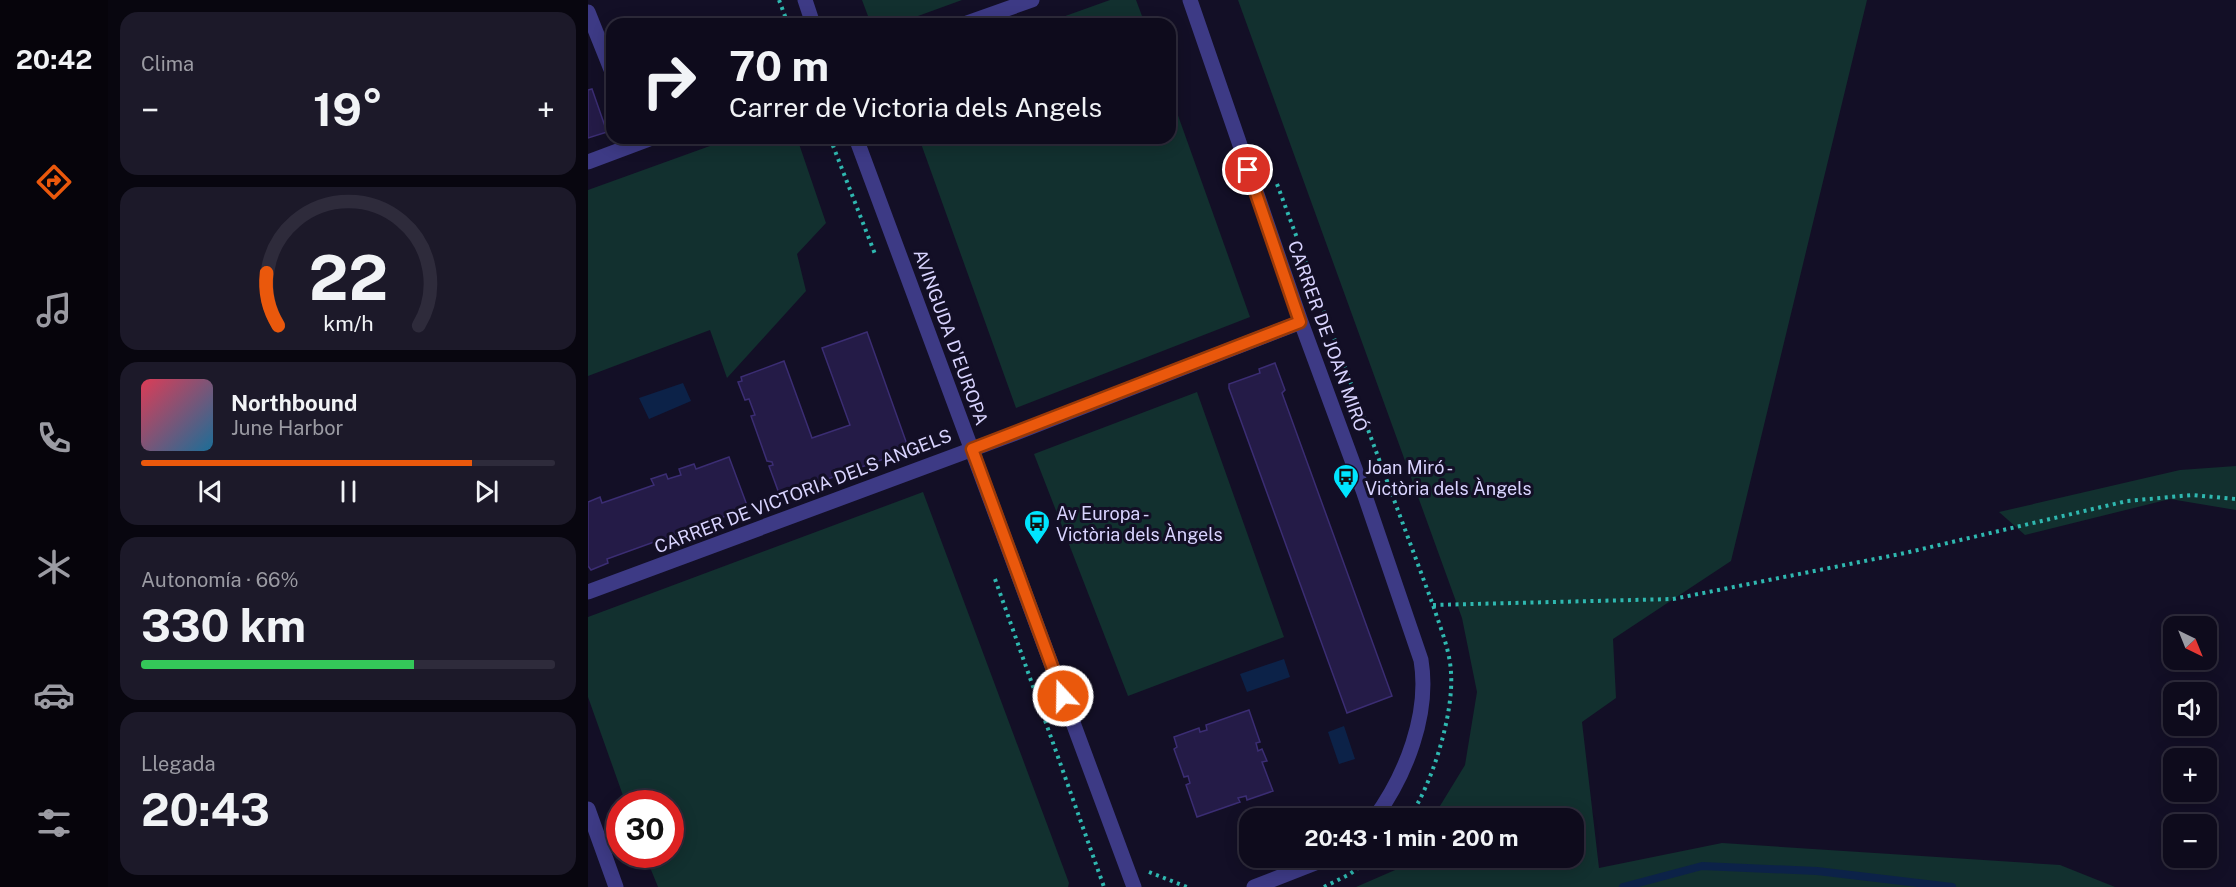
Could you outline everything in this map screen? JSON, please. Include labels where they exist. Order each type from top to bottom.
[{"type":"street","points":[[805,0],[811,18]]},
{"type":"street","points":[[980,18],[1032,0]]},
{"type":"street","name":"CARRER DE JOAN MIRÓ","points":[[1190,0],[1300,322],[1364,494],[1421,660],[1424,698],[1407,756],[1382,808]]},
{"type":"street","points":[[588,12],[606,57]]},
{"type":"street","points":[[588,162],[632,144]]},
{"type":"street","name":"AVINGUDA D'EUROPA","points":[[858,144],[1134,887]]},
{"type":"street","name":"CARRER DE VICTORIA DELS ANGELS","points":[[588,592],[972,449],[1300,322]]},
{"type":"street","points":[[588,809],[616,887]]},
{"type":"street","points":[[1254,887],[1302,868]]},
{"type":"path","points":[[779,0],[786,18]]},
{"type":"path","points":[[832,144],[876,259]]},
{"type":"path","points":[[1433,605],[1673,599],[1905,553],[2127,501],[2192,495],[2236,500]]},
{"type":"path","points":[[995,578],[1104,887]]},
{"type":"path","points":[[1414,808],[1432,766]]},
{"type":"path","points":[[1324,887],[1358,868]]},
{"type":"path","points":[[1152,871],[1187,887]]},
{"type":"green space","points":[[862,0],[962,0],[912,18],[869,18]]},
{"type":"green space","points":[[1110,0],[1136,0],[1143,18],[1060,18]]},
{"type":"green space","points":[[1238,0],[1867,0],[1731,561],[1613,639],[1616,698],[1582,722],[1599,868],[1722,843],[2060,865],[2115,887],[1356,887],[1400,868],[1584,868],[1584,808],[1439,808],[1465,765],[1477,692],[1462,618]]},
{"type":"green space","points":[[1176,110],[1250,317],[1016,408],[921,144],[1176,144]]},
{"type":"green space","points":[[715,144],[799,144],[826,223],[797,254],[806,291],[727,378],[710,330],[588,376],[588,190]]},
{"type":"green space","points":[[1197,392],[1284,637],[1128,696],[1034,454]]},
{"type":"green space","points":[[2236,466],[2236,510],[2170,499],[2025,535],[1999,512],[2180,470]]},
{"type":"green space","points":[[923,492],[1069,883],[1068,887],[658,887],[650,868],[684,868],[684,790],[621,790],[588,697],[588,617]]},
{"type":"water","points":[[683,383],[691,401],[649,419],[639,398]]},
{"type":"water","points":[[1284,659],[1290,677],[1247,692],[1240,674]]},
{"type":"water","points":[[1344,726],[1355,759],[1339,764],[1328,732]]},
{"type":"building","points":[[592,89],[606,132],[588,138],[588,90]]},
{"type":"building","points":[[867,332],[909,450],[780,496],[769,466],[773,465],[772,462],[767,461],[751,416],[755,415],[749,399],[745,400],[738,382],[742,381],[741,377],[784,361],[812,438],[850,425],[822,348]]},
{"type":"building","points":[[1275,363],[1285,390],[1282,393],[1392,696],[1347,713],[1229,388],[1229,384],[1260,373],[1259,369]]},
{"type":"building","points":[[729,457],[748,508],[607,559],[608,563],[591,570],[588,566],[588,502],[600,497],[602,503],[654,485],[651,479],[666,474],[668,479],[681,475],[679,469],[694,464],[696,469]]},
{"type":"building","points":[[1249,710],[1260,742],[1256,743],[1258,751],[1262,749],[1267,761],[1262,762],[1273,791],[1247,800],[1246,796],[1238,798],[1240,802],[1197,817],[1186,785],[1190,783],[1188,776],[1184,777],[1174,749],[1177,747],[1174,737],[1199,728],[1200,732],[1207,730],[1206,725]]},
{"type":"waterway","points":[[1623,887],[1702,866],[1817,871],[1952,887]]},
{"type":"place","name":"Joan Miró - Victòria dels Àngels","points":[[1346,500]]},
{"type":"place","name":"Av Europa - Victòria dels Àngels","points":[[1037,546]]},
{"type":"route","points":[[1063,696],[972,449],[1247,345],[1300,322],[1248,170]]}]
